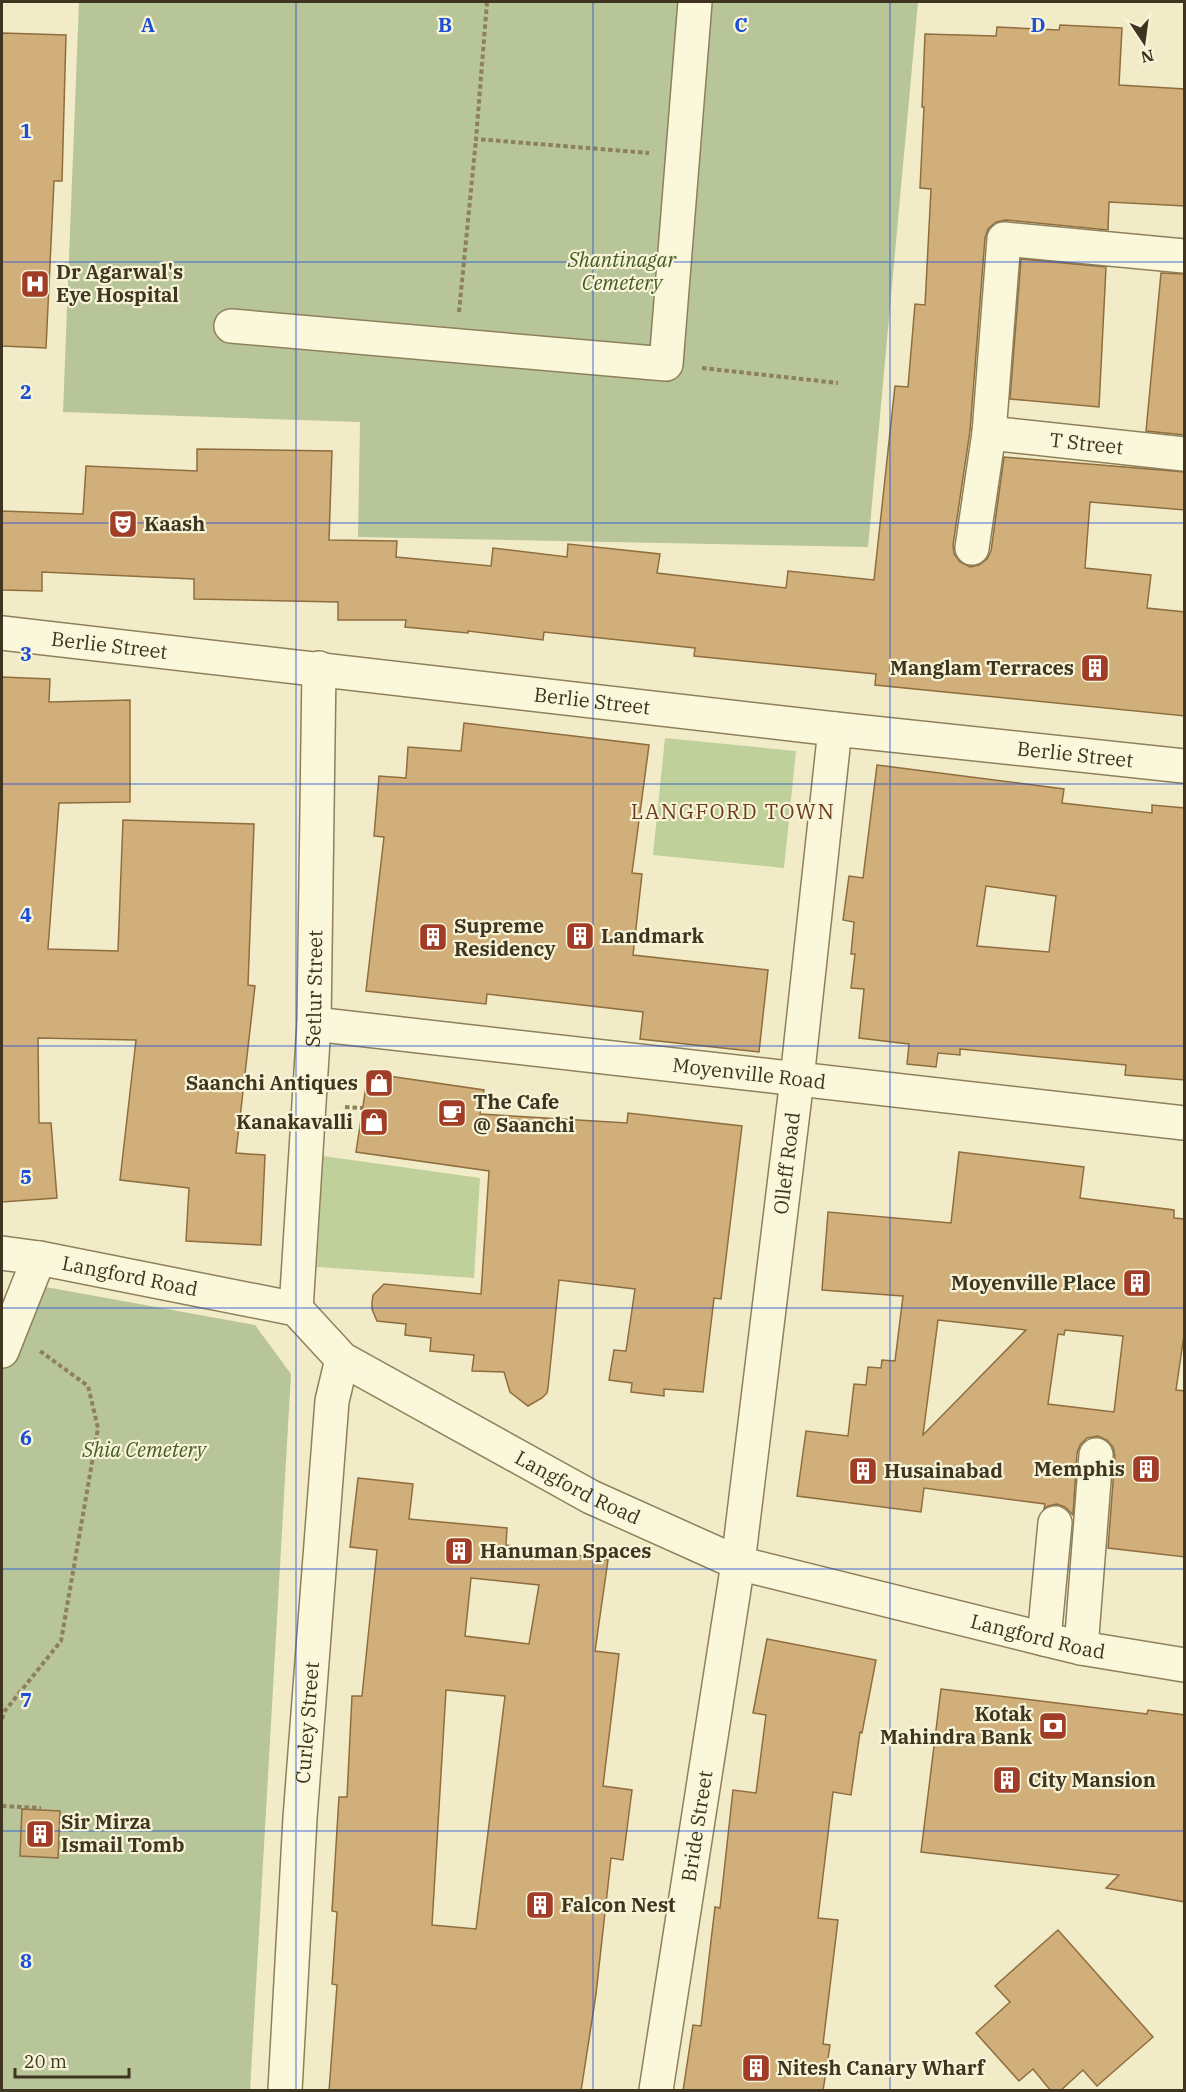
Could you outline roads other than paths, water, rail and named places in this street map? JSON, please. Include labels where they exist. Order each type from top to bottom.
[{"type":"street","points":[[231,326],[666,364],[695,2]]},
{"type":"street","points":[[972,548],[988,433],[1005,239],[1185,256]]},
{"type":"street","name":"T Street","points":[[988,433],[1185,454]]},
{"type":"street","name":"Berlie Street","points":[[2,633],[835,729],[1185,766]]},
{"type":"street","name":"Setlur Street","points":[[296,1309],[314,1024],[319,668]]},
{"type":"street","name":"Olleff Road","points":[[738,1563],[797,1079],[835,729]]},
{"type":"street","name":"Moyenville Road","points":[[314,1024],[1185,1123]]},
{"type":"street","name":"Langford Road","points":[[2,1252],[296,1309],[342,1359],[591,1497],[738,1563],[1044,1639],[1185,1665]]},
{"type":"street","points":[[6,1340],[39,1258]]},
{"type":"street","name":"Curley Street","points":[[285,2091],[300,1806],[332,1401],[342,1359]]},
{"type":"street","points":[[1081,1647],[1096,1455]]},
{"type":"street","points":[[1044,1639],[1055,1523]]},
{"type":"street","name":"Bride Street","points":[[656,2091],[738,1563]]},
{"type":"place","name":"Dr Agarwal's Eye Hospital","points":[[35,284]]},
{"type":"place","name":"Kaash","points":[[123,524]]},
{"type":"place","name":"Manglam Terraces","points":[[1095,668]]},
{"type":"place","name":"Landmark","points":[[580,936]]},
{"type":"place","name":"Supreme Residency","points":[[433,937]]},
{"type":"place","name":"Saanchi Antiques","points":[[379,1083]]},
{"type":"place","name":"The Cafe @ Saanchi","points":[[452,1113]]},
{"type":"place","name":"Kanakavalli","points":[[374,1122]]},
{"type":"place","name":"Moyenville Place","points":[[1137,1283]]},
{"type":"place","name":"Memphis","points":[[1146,1469]]},
{"type":"place","name":"Husainabad","points":[[863,1471]]},
{"type":"place","name":"Hanuman Spaces","points":[[459,1551]]},
{"type":"place","name":"Kotak Mahindra Bank","points":[[1053,1726]]},
{"type":"place","name":"City Mansion","points":[[1007,1780]]},
{"type":"place","name":"Sir Mirza Ismail Tomb","points":[[40,1834]]},
{"type":"place","name":"Falcon Nest","points":[[540,1905]]},
{"type":"place","name":"Nitesh Canary Wharf","points":[[756,2068]]},
{"type":"district","name":"LANGFORD TOWN","points":[[733,812]]},
{"type":"park label","name":"Shantinagar Cemetery","points":[[622,272]]},
{"type":"park label","name":"Shia Cemetery","points":[[144,1450]]}]
